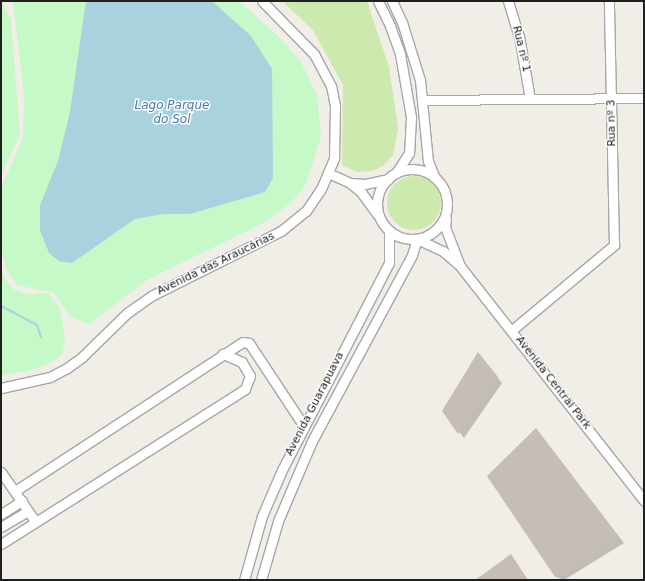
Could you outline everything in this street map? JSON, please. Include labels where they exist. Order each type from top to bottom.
[{"type":"street","name":"Avenida das Araucárias","points":[[1,388],[38,381],[67,368],[127,313],[153,295],[281,231],[306,211],[321,190],[334,158],[335,106],[325,71],[301,38],[262,1]]},
{"type":"street","points":[[378,1],[390,26],[400,54],[411,118],[409,153],[378,195],[378,215]]},
{"type":"street","points":[[392,1],[402,22],[420,80],[427,157],[436,178],[446,194],[445,227],[460,266]]},
{"type":"street","name":"Rua nº 1","points":[[508,1],[519,36],[530,99]]},
{"type":"street","name":"Rua nº 3","points":[[512,330],[614,245],[609,1]]},
{"type":"street","points":[[423,100],[644,98]]},
{"type":"street","points":[[350,183],[365,184],[416,169],[436,178]]},
{"type":"street","points":[[328,173],[350,183],[361,192],[390,232],[403,238],[417,239],[443,251],[460,266]]},
{"type":"street","points":[[417,239],[435,231],[446,214]]},
{"type":"street","name":"Avenida Guarapuava","points":[[244,580],[262,516],[303,425],[389,263],[390,232]]},
{"type":"street","name":"Avenida Guarapuava","points":[[261,580],[278,521],[312,441],[412,255],[417,239]]},
{"type":"street","name":"Avenida Central Park","points":[[460,266],[512,330],[644,501]]},
{"type":"street","points":[[15,491],[243,342],[249,343],[303,425]]},
{"type":"street","points":[[1,544],[245,389],[250,376],[242,362],[224,354]]},
{"type":"street","points":[[1,472],[35,521]]},
{"type":"street","points":[[1,514],[22,502]]},
{"type":"street","points":[[1,527],[28,511]]},
{"type":"green space","points":[[1,1],[11,20],[20,135],[1,175]]},
{"type":"green space","points":[[13,1],[239,1],[279,37],[301,62],[317,95],[321,136],[306,184],[292,202],[263,223],[147,280],[89,324],[70,316],[54,293],[17,285],[7,270],[1,249],[1,189],[23,137],[24,96]]},
{"type":"green space","points":[[282,1],[367,1],[389,67],[398,128],[393,155],[383,166],[372,171],[357,172],[342,165],[343,85],[313,30]]},
{"type":"green space","points":[[414,176],[424,178],[433,184],[439,193],[441,203],[439,213],[433,222],[424,228],[414,230],[404,228],[395,222],[389,213],[387,203],[389,193],[395,184],[404,178]]},
{"type":"green space","points":[[1,266],[4,278],[13,289],[28,294],[48,293],[60,308],[65,340],[62,355],[47,364],[28,371],[1,375]]},
{"type":"water","name":"Lago Parque do Sol","points":[[86,1],[212,1],[251,36],[272,69],[273,178],[265,192],[190,214],[163,214],[135,219],[72,263],[59,261],[49,253],[40,230],[40,205],[58,161],[70,112]]},
{"type":"building","points":[[478,352],[498,377],[458,434],[442,411]]},
{"type":"building","points":[[536,428],[619,537],[555,577],[487,476]]},
{"type":"building","points":[[511,554],[528,580],[475,580],[485,573]]},
{"type":"waterway","points":[[1,112],[1,127]]},
{"type":"waterway","points":[[1,306],[37,325],[41,337]]}]
